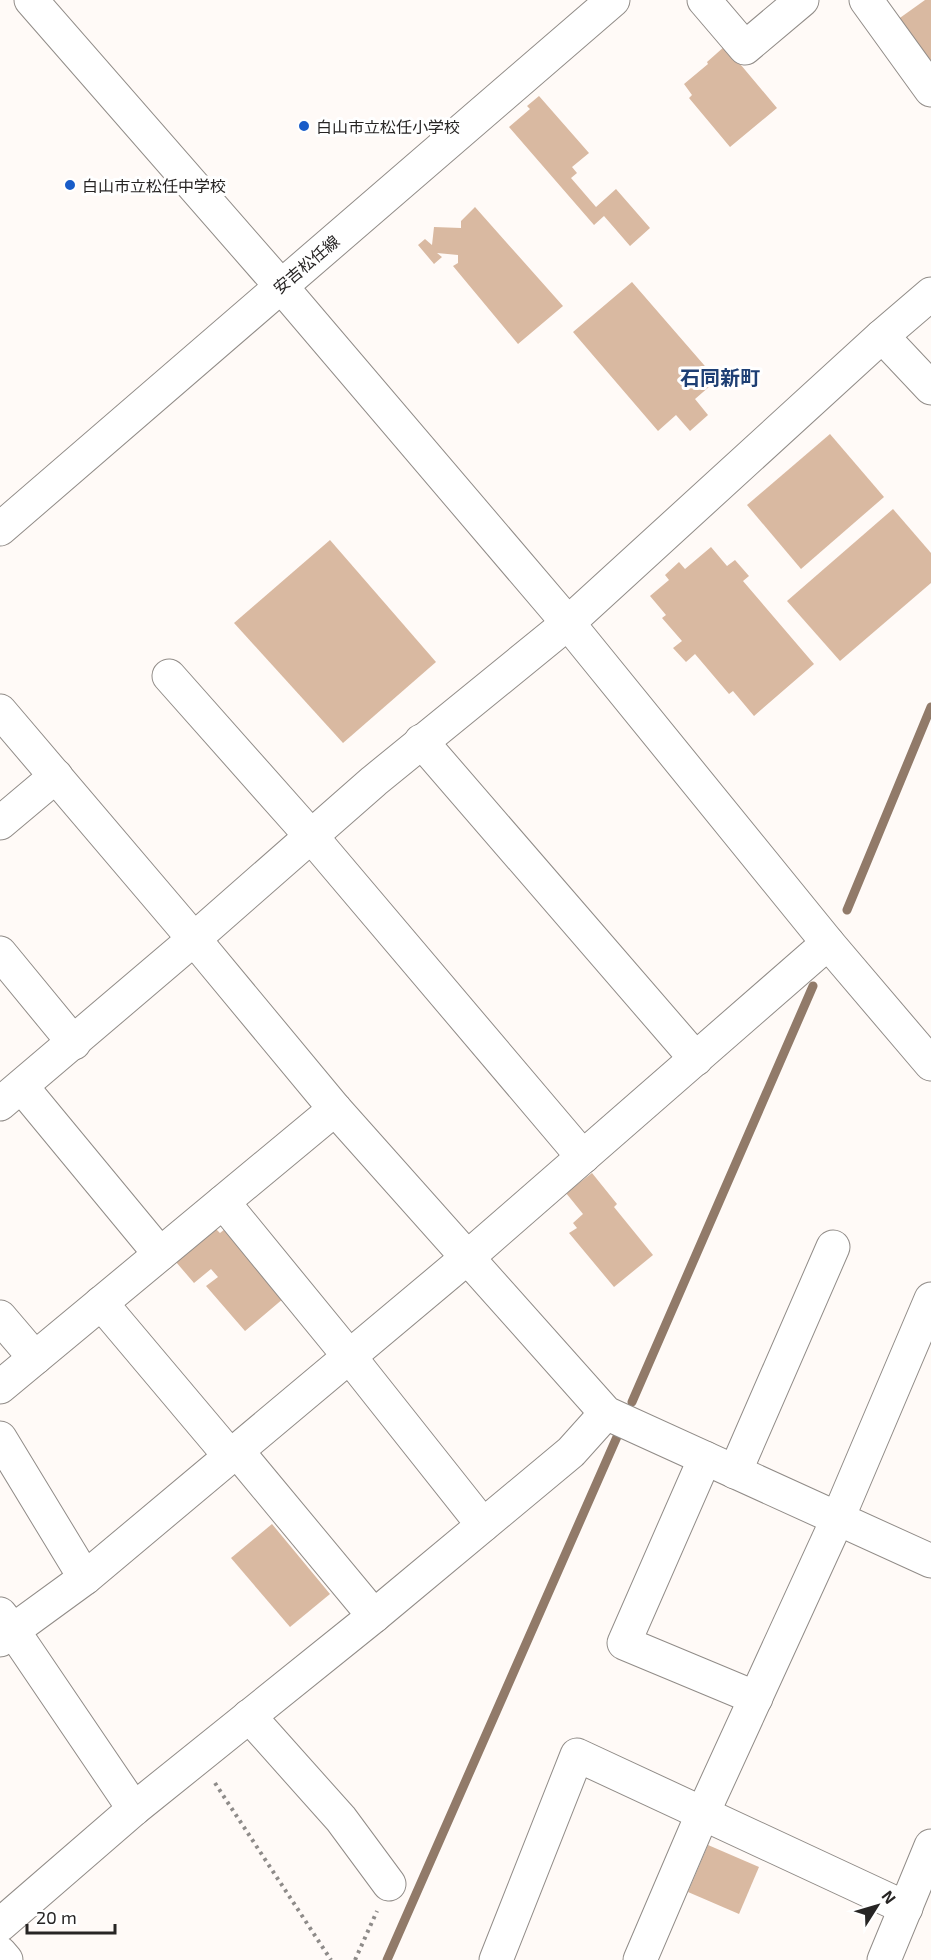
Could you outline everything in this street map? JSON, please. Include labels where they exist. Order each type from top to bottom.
[{"type":"street","points":[[31,0],[280,285],[568,623],[828,943],[931,1064]]},
{"type":"street","name":"安吉松任線","points":[[0,529],[613,0]]},
{"type":"street","points":[[704,0],[745,48],[802,0]]},
{"type":"street","points":[[866,0],[931,90]]},
{"type":"street","points":[[160,1254],[11,1096],[421,741],[568,623],[931,294]]},
{"type":"street","points":[[882,336],[931,388]]},
{"type":"street","points":[[169,676],[311,836],[583,1157]]},
{"type":"street","points":[[0,711],[335,1109],[606,1413],[931,1561]]},
{"type":"street","points":[[421,741],[696,1059]]},
{"type":"street","points":[[0,823],[56,776]]},
{"type":"street","points":[[134,1809],[4,1628],[85,1578],[468,1257],[828,943]]},
{"type":"street","points":[[0,953],[74,1043]]},
{"type":"street","points":[[0,1387],[335,1109]]},
{"type":"street","points":[[224,1202],[483,1525]]},
{"type":"street","points":[[735,1472],[833,1247]]},
{"type":"street","points":[[611,1960],[642,1956],[702,1815],[838,1518],[931,1299]]},
{"type":"street","points":[[101,1303],[374,1616]]},
{"type":"street","points":[[0,1317],[35,1358]]},
{"type":"street","points":[[0,1926],[134,1809],[374,1616],[571,1452],[606,1413]]},
{"type":"street","points":[[0,1438],[85,1578]]},
{"type":"street","points":[[705,1458],[624,1642],[756,1698]]},
{"type":"street","points":[[249,1716],[341,1819],[389,1884]]},
{"type":"street","points":[[496,1960],[577,1755],[906,1908]]},
{"type":"street","points":[[884,1960],[931,1846]]},
{"type":"street","points":[[0,1953],[6,1960]]},
{"type":"path","points":[[198,1758],[331,1960]]},
{"type":"path","points":[[355,1960],[389,1884]]},
{"type":"building","points":[[925,0],[931,0],[931,61],[928,62],[897,20]]},
{"type":"building","points":[[725,46],[777,108],[730,147],[689,98],[692,95],[684,84]]},
{"type":"building","points":[[539,96],[589,153],[572,167],[577,173],[571,178],[596,207],[616,189],[650,228],[630,246],[604,216],[594,225],[509,127],[530,109],[527,106]]},
{"type":"building","points":[[475,207],[563,306],[518,344],[453,266],[458,263],[458,255],[437,253],[442,257],[434,264],[418,245],[425,239],[432,245],[434,227],[461,228],[461,221]]},
{"type":"building","points":[[632,282],[717,380],[695,399],[708,415],[690,431],[676,415],[658,431],[573,332]]},
{"type":"building","points":[[830,434],[884,497],[801,569],[747,505]]},
{"type":"building","points":[[893,509],[931,553],[931,583],[840,661],[787,601]]},
{"type":"building","points":[[330,540],[436,662],[343,743],[234,623]]},
{"type":"building","points":[[711,547],[727,566],[735,560],[749,576],[743,581],[814,664],[754,716],[733,691],[729,694],[695,654],[686,662],[673,648],[682,641],[662,618],[666,615],[650,596],[669,580],[665,575],[679,562],[685,569]]},
{"type":"building","points":[[592,1173],[617,1204],[614,1207],[653,1255],[614,1287],[569,1233],[577,1228],[573,1223],[583,1214],[566,1193]]},
{"type":"building","points":[[215,1228],[220,1233],[225,1229],[284,1298],[245,1331],[206,1286],[218,1277],[211,1269],[194,1283],[176,1262]]},
{"type":"building","points":[[272,1524],[330,1594],[290,1627],[231,1558]]},
{"type":"building","points":[[708,1845],[759,1867],[739,1914],[688,1892]]},
{"type":"waterway","points":[[847,910],[931,707]]},
{"type":"waterway","points":[[632,1402],[813,986]]},
{"type":"waterway","points":[[387,1960],[620,1430]]},
{"type":"place","name":"白山市立松任小学校","points":[[304,126]]},
{"type":"place","name":"白山市立松任中学校","points":[[70,185]]},
{"type":"district","name":"石同新町","points":[[720,377]]}]
